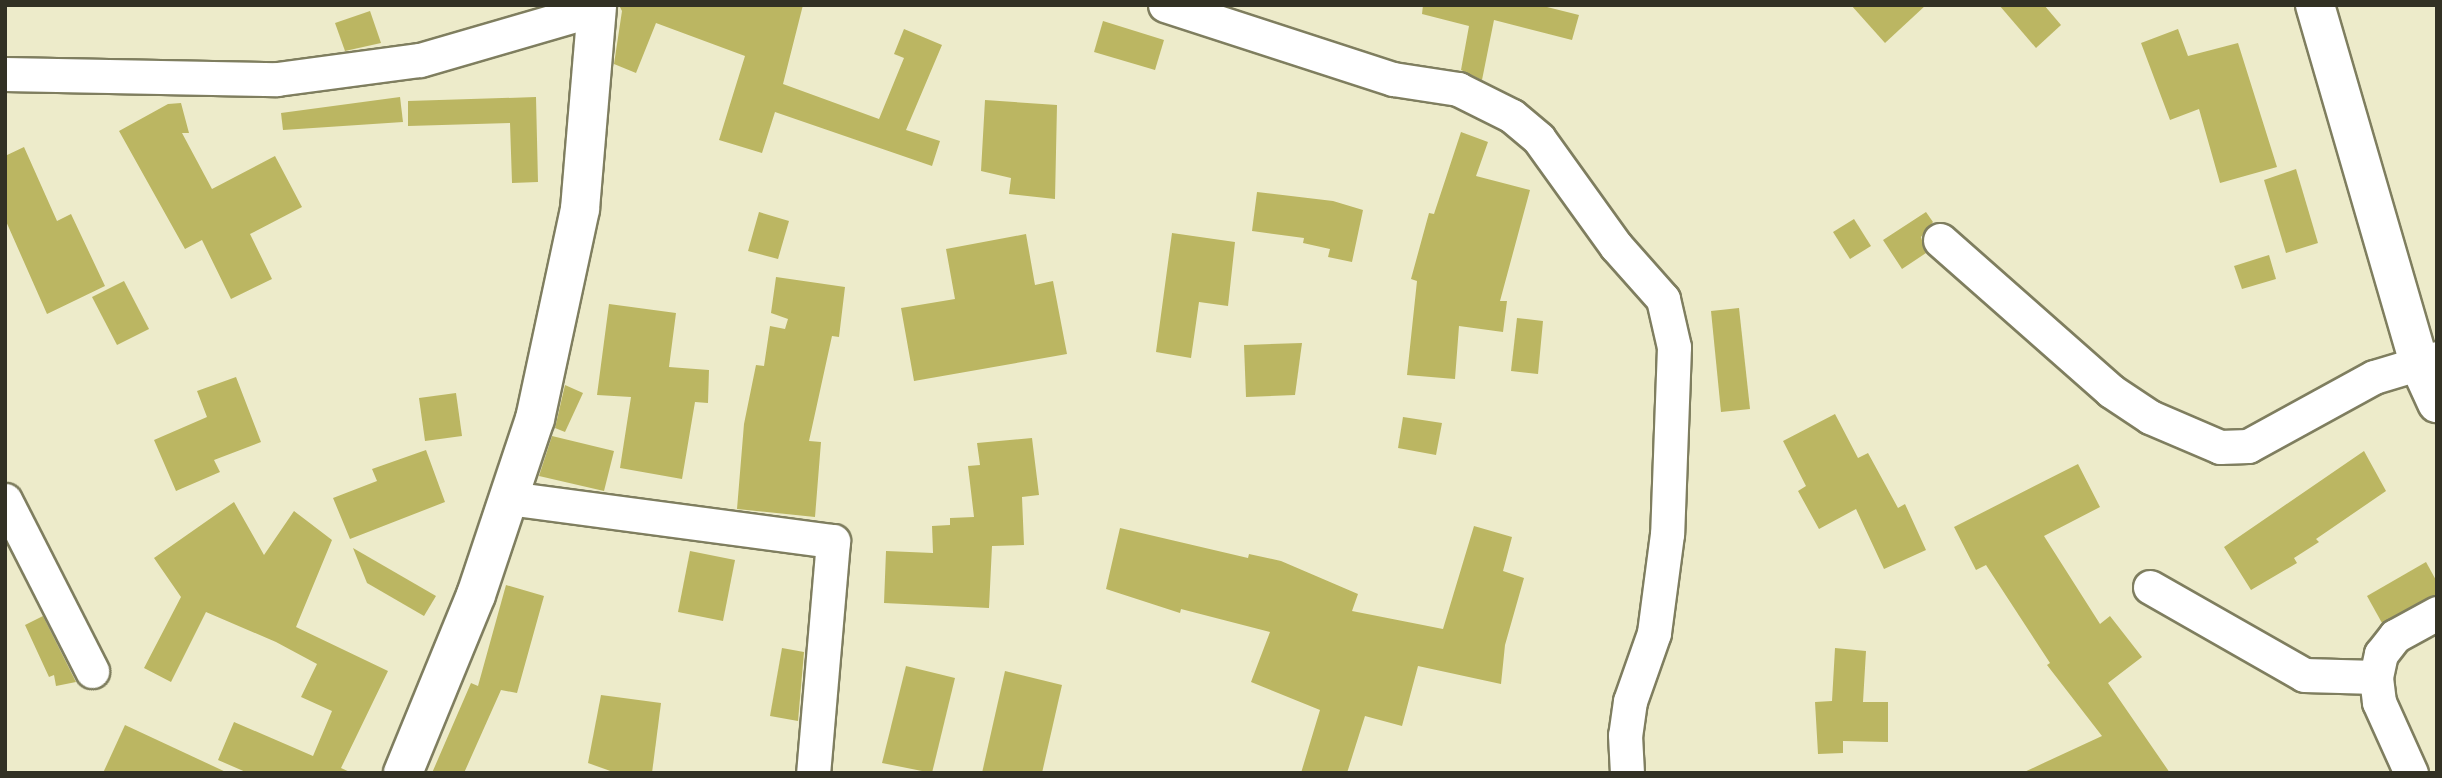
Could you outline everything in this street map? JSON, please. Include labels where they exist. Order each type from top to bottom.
[{"type":"street","points":[[1165,5],[1394,79],[1458,89],[1512,116],[1539,139],[1616,246],[1664,299],[1674,347],[1667,534],[1654,633],[1630,701],[1625,735],[1627,773]]},
{"type":"street","points":[[2315,5],[2429,362],[2437,403]]},
{"type":"street","points":[[5,74],[277,79],[420,60],[596,7],[580,209],[535,419],[476,594],[403,773]]},
{"type":"street","points":[[1940,240],[2111,391],[2150,418],[2220,447],[2248,446],[2374,377],[2429,362]]},
{"type":"street","points":[[509,498],[833,541],[813,773]]},
{"type":"street","points":[[5,500],[92,671]]},
{"type":"street","points":[[2150,587],[2304,675],[2376,677]]},
{"type":"street","points":[[2412,773],[2378,702],[2376,677],[2381,654],[2395,636],[2437,613]]},
{"type":"building","points":[[619,5],[803,5],[783,84],[879,119],[904,58],[894,54],[904,29],[942,45],[906,130],[940,141],[932,166],[775,112],[762,153],[719,140],[745,56],[656,23],[636,73],[614,64],[622,11]]},
{"type":"building","points":[[1423,5],[1539,5],[1579,15],[1572,40],[1494,20],[1482,80],[1461,70],[1469,26],[1422,14]]},
{"type":"building","points":[[1851,5],[1926,5],[1885,43]]},
{"type":"building","points":[[1999,5],[2044,5],[2061,25],[2036,48]]},
{"type":"building","points":[[370,11],[381,43],[345,51],[335,23]]},
{"type":"building","points":[[1103,21],[1164,40],[1155,70],[1094,52]]},
{"type":"building","points":[[2178,29],[2188,56],[2238,43],[2277,167],[2220,183],[2199,109],[2170,120],[2141,43]]},
{"type":"building","points":[[400,97],[403,122],[283,130],[281,113]]},
{"type":"building","points":[[536,97],[538,182],[512,183],[510,123],[408,126],[408,101]]},
{"type":"building","points":[[985,100],[1057,105],[1055,199],[1009,194],[1011,178],[981,171]]},
{"type":"building","points":[[181,103],[189,133],[182,133],[212,189],[275,156],[302,207],[250,234],[272,279],[231,299],[202,240],[185,249],[119,131],[168,104]]},
{"type":"building","points":[[1461,132],[1488,142],[1476,176],[1530,190],[1500,301],[1507,301],[1503,332],[1459,326],[1455,379],[1407,375],[1417,281],[1411,279],[1429,213],[1434,214]]},
{"type":"building","points":[[24,147],[57,221],[71,214],[105,286],[47,314],[5,219],[5,156]]},
{"type":"building","points":[[2296,169],[2318,243],[2286,253],[2264,180]]},
{"type":"building","points":[[1257,192],[1333,201],[1363,210],[1352,262],[1328,257],[1330,249],[1303,243],[1304,238],[1252,231]]},
{"type":"building","points":[[759,212],[789,221],[778,259],[748,251]]},
{"type":"building","points":[[1926,212],[1933,222],[1921,237],[1926,253],[1902,269],[1883,240]]},
{"type":"building","points":[[1854,219],[1871,246],[1850,259],[1833,232]]},
{"type":"building","points":[[1172,233],[1235,242],[1228,306],[1199,302],[1191,358],[1156,352]]},
{"type":"building","points":[[1026,234],[1035,285],[1053,281],[1067,354],[914,381],[901,308],[955,299],[946,249]]},
{"type":"building","points":[[2269,255],[2276,279],[2242,289],[2234,266]]},
{"type":"building","points":[[776,277],[845,287],[839,337],[832,336],[809,441],[821,442],[815,517],[737,509],[744,424],[756,365],[764,366],[770,326],[785,329],[788,319],[771,313]]},
{"type":"building","points":[[124,281],[149,329],[117,345],[92,297]]},
{"type":"building","points":[[609,304],[676,313],[669,367],[709,370],[708,403],[695,402],[682,479],[620,468],[631,397],[597,395]]},
{"type":"building","points":[[1739,308],[1750,409],[1721,412],[1711,311]]},
{"type":"building","points":[[1517,318],[1543,321],[1538,374],[1511,371]]},
{"type":"building","points":[[1302,343],[1295,395],[1246,397],[1244,345]]},
{"type":"building","points":[[236,377],[261,442],[214,460],[220,472],[176,491],[154,440],[207,417],[197,391]]},
{"type":"building","points":[[565,385],[583,393],[565,432],[555,428]]},
{"type":"building","points":[[456,393],[462,436],[425,441],[419,398]]},
{"type":"building","points":[[1835,414],[1858,458],[1868,453],[1898,508],[1905,504],[1926,550],[1884,569],[1856,509],[1819,529],[1798,491],[1806,486],[1783,441]]},
{"type":"building","points":[[1403,417],[1442,423],[1436,455],[1398,448]]},
{"type":"building","points":[[552,436],[614,451],[604,491],[539,476]]},
{"type":"building","points":[[1032,438],[1039,495],[1022,497],[1024,545],[992,546],[989,608],[884,603],[886,551],[933,553],[932,526],[950,525],[950,518],[974,517],[968,466],[980,465],[977,443]]},
{"type":"building","points":[[426,450],[445,502],[350,539],[333,498],[377,481],[372,469]]},
{"type":"building","points":[[2364,451],[2386,491],[2316,539],[2319,542],[2294,558],[2297,563],[2251,590],[2224,547]]},
{"type":"building","points":[[2078,464],[2100,507],[2044,536],[2100,624],[2110,616],[2142,657],[2108,683],[2170,773],[2022,773],[2102,736],[2047,665],[2050,663],[1986,565],[1976,570],[1954,527]]},
{"type":"building","points":[[234,502],[264,555],[294,511],[332,540],[296,627],[388,671],[341,768],[352,773],[248,773],[218,760],[234,722],[313,756],[332,711],[301,697],[317,664],[276,642],[206,612],[171,682],[144,668],[181,597],[154,558]]},
{"type":"building","points":[[1474,526],[1512,537],[1503,571],[1524,578],[1505,645],[1501,684],[1418,666],[1402,726],[1365,716],[1347,773],[1301,773],[1320,710],[1251,682],[1270,632],[1181,609],[1180,613],[1106,589],[1120,528],[1248,558],[1249,554],[1281,561],[1358,594],[1352,611],[1443,629]]},
{"type":"building","points":[[353,548],[436,596],[424,616],[367,583]]},
{"type":"building","points":[[690,551],[735,560],[723,621],[678,612]]},
{"type":"building","points":[[2426,562],[2437,582],[2437,594],[2382,623],[2367,596]]},
{"type":"building","points":[[506,585],[544,596],[517,693],[501,690],[464,773],[432,773],[471,683],[478,686]]},
{"type":"building","points":[[43,616],[76,682],[56,686],[54,675],[49,677],[25,625]]},
{"type":"building","points":[[782,648],[804,652],[798,721],[770,716]]},
{"type":"building","points":[[1835,648],[1866,651],[1863,702],[1888,702],[1888,742],[1843,741],[1843,753],[1818,754],[1815,702],[1832,701]]},
{"type":"building","points":[[906,666],[955,678],[932,773],[882,763]]},
{"type":"building","points":[[1005,671],[1062,685],[1042,773],[982,773]]},
{"type":"building","points":[[601,695],[661,703],[652,773],[616,773],[588,763]]},
{"type":"building","points":[[125,725],[228,773],[103,773]]}]
